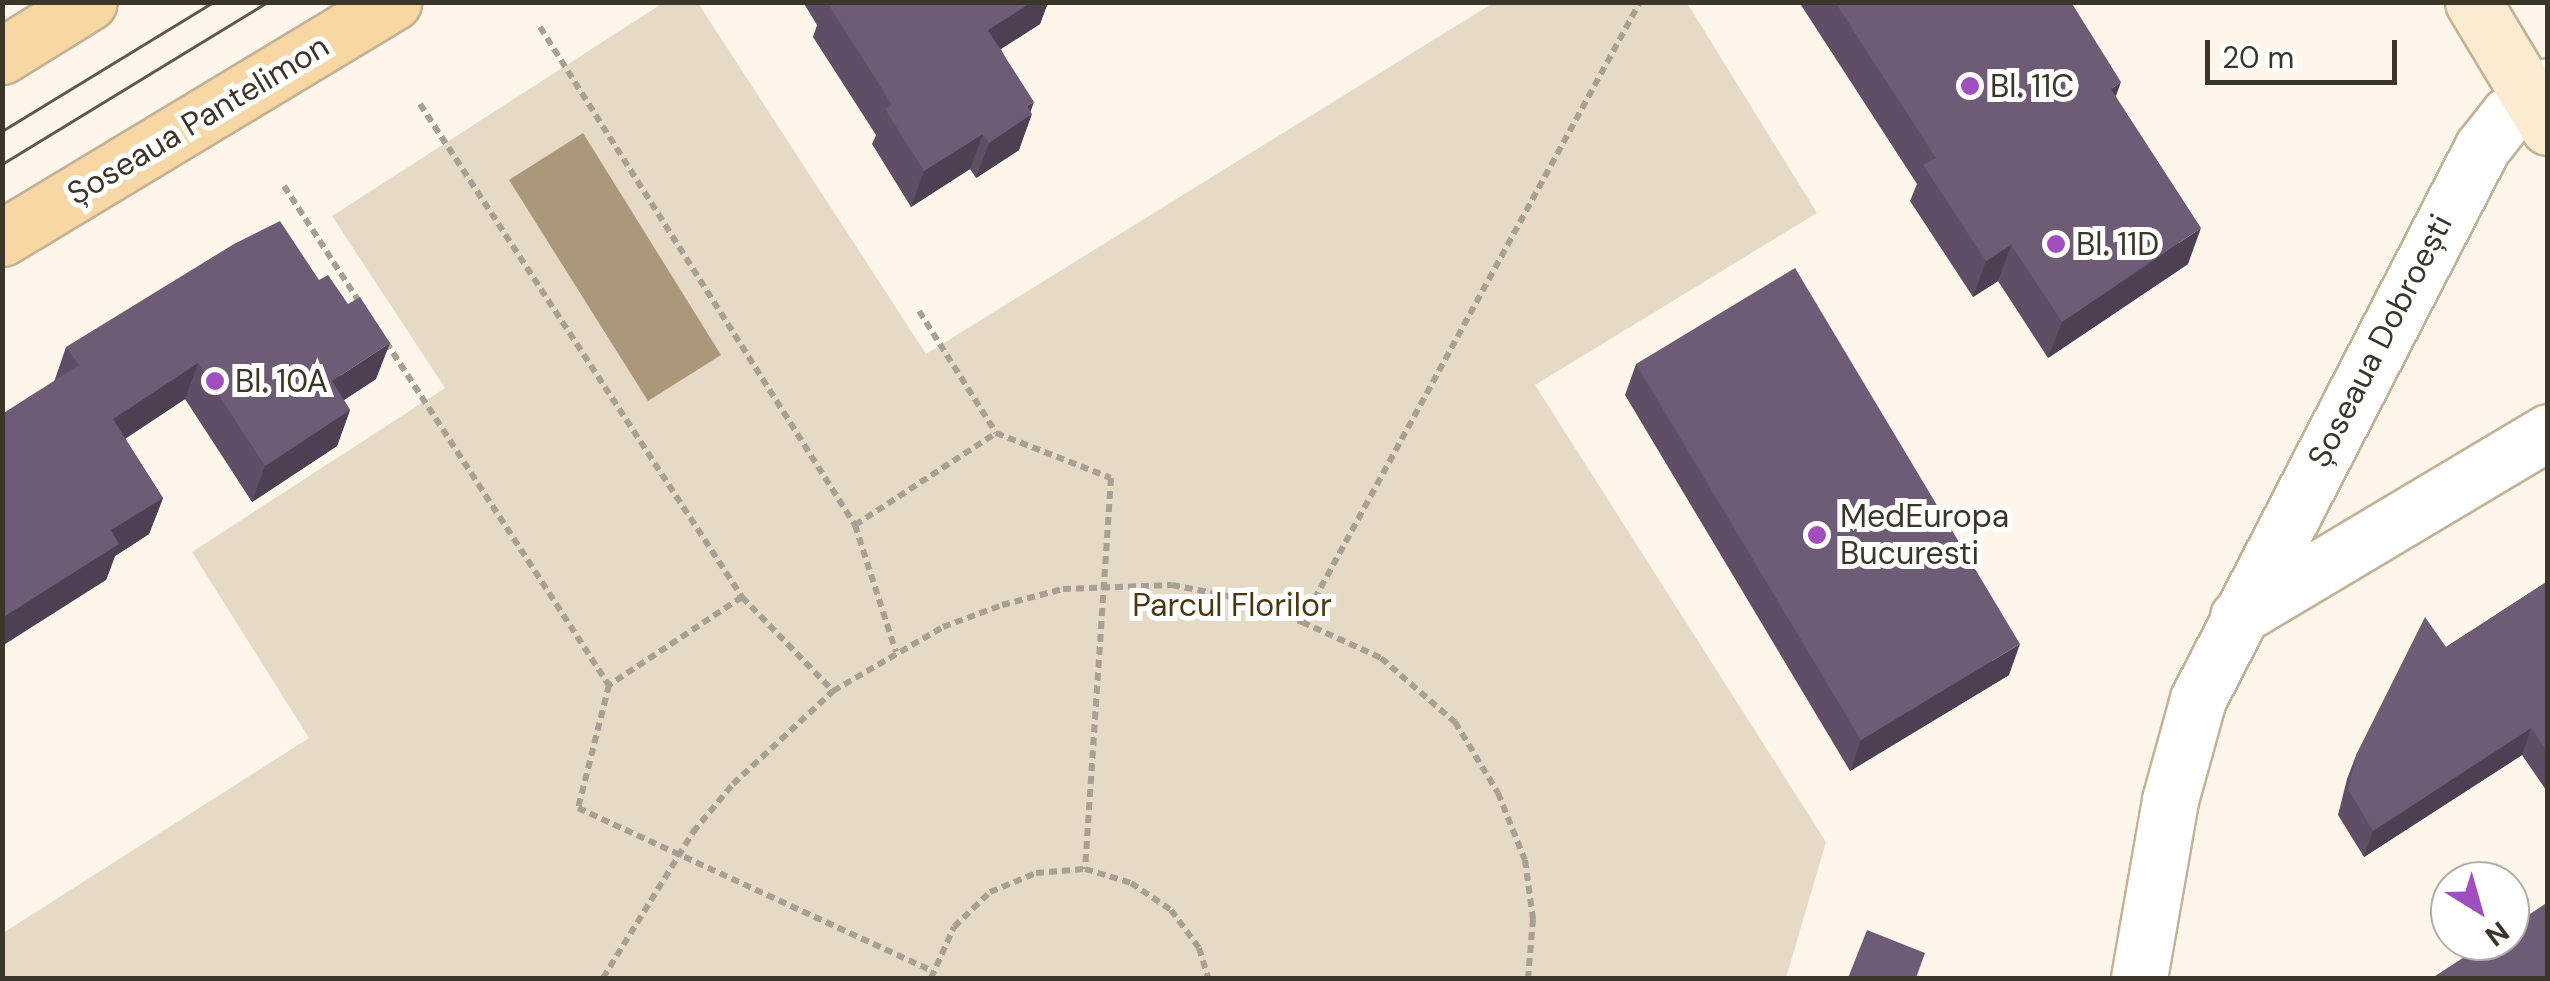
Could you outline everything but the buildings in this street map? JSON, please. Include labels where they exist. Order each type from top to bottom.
[{"type":"main road","points":[[2,56],[90,2]]},
{"type":"main road","name":"Șoseaua Pantelimon","points":[[2,238],[393,2]]},
{"type":"main road","points":[[2473,2],[2542,103]]},
{"type":"street","name":"Șoseaua Dobroești","points":[[2139,978],[2182,751],[2198,698],[2473,164],[2508,115],[2542,103]]},
{"type":"street","points":[[2238,617],[2548,432]]},
{"type":"path","points":[[1302,622],[1640,2]]},
{"type":"path","points":[[540,27],[855,525],[896,652]]},
{"type":"path","points":[[420,104],[742,597],[833,692]]},
{"type":"path","points":[[284,186],[370,319]]},
{"type":"path","points":[[920,311],[996,433],[1111,478],[1085,869]]},
{"type":"path","points":[[382,336],[609,685]]},
{"type":"path","points":[[855,525],[996,433]]},
{"type":"path","points":[[603,978],[675,858],[733,784],[833,692],[896,652],[1002,605],[1101,586],[1172,586],[1224,594],[1302,622],[1381,658],[1455,722],[1498,794],[1525,860],[1533,919],[1528,978]]},
{"type":"path","points":[[742,597],[609,685],[578,808],[675,858],[932,975],[954,927],[990,892],[1036,872],[1085,869],[1131,883],[1171,910],[1199,948],[1208,978]]},
{"type":"green space","name":"Parcul Florilor","points":[[663,3],[698,3],[926,354],[1493,3],[1687,3],[1817,213],[1535,385],[1826,842],[1786,978],[3,978],[3,933],[309,738],[192,552],[445,388],[332,216]]},
{"type":"shaded area","points":[[583,133],[721,355],[648,401],[509,180]]},
{"type":"tram line","points":[[2,131],[213,2]]},
{"type":"tram line","points":[[2,164],[267,2]]},
{"type":"place","name":"Bl. 11C","points":[[1970,86]]},
{"type":"place","name":"Bl. 11D","points":[[2056,244]]},
{"type":"place","name":"Bl. 10A","points":[[215,381]]},
{"type":"place","name":"MedEuropa Bucuresti","points":[[1817,535]]}]
